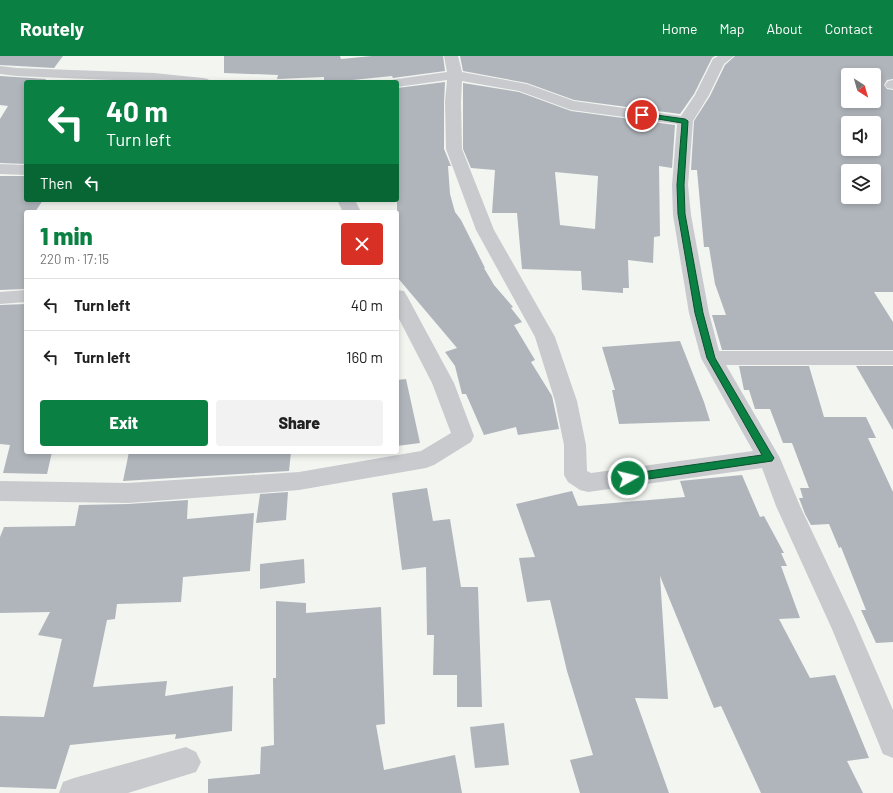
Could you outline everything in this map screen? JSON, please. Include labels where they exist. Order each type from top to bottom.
[{"type":"street","points":[[727,56],[718,62],[702,95],[685,121],[680,185],[682,214],[699,313],[711,358],[769,458],[788,506],[845,628],[893,744]]},
{"type":"street","points":[[399,82],[453,65],[571,104],[685,121]]},
{"type":"street","points":[[453,65],[454,149],[485,230],[545,337],[566,401],[576,445],[576,474],[588,483],[769,458]]},
{"type":"street","points":[[0,70],[16,72],[154,77],[183,80]]},
{"type":"street","points":[[0,169],[24,170]]},
{"type":"street","points":[[0,298],[24,296]]},
{"type":"street","points":[[0,491],[128,493],[298,481],[426,459],[463,436],[443,383],[399,300]]},
{"type":"street","points":[[711,358],[893,358]]},
{"type":"street","points":[[74,793],[186,762]]},
{"type":"building","points":[[0,56],[63,56],[54,68],[0,65]]},
{"type":"building","points":[[224,56],[340,56],[341,59],[372,56],[443,56],[445,71],[393,78],[392,76],[352,80],[324,80],[324,77],[277,79],[278,75],[224,73]]},
{"type":"building","points":[[460,56],[715,56],[712,58],[694,94],[680,114],[574,100],[527,83],[463,71]]},
{"type":"building","points":[[735,56],[893,56],[893,79],[887,80],[884,85],[887,89],[893,90],[893,292],[874,292],[893,322],[893,350],[722,350],[712,315],[726,315],[715,284],[709,247],[704,247],[697,170],[691,170],[694,121],[710,96],[725,65]]},
{"type":"building","points":[[0,76],[46,79],[24,80],[24,164],[0,163],[0,119],[8,106],[0,105]]},
{"type":"building","points":[[445,82],[444,149],[451,166],[448,166],[450,194],[455,212],[461,220],[484,268],[494,285],[513,307],[511,308],[522,322],[514,325],[535,360],[531,362],[552,396],[559,429],[518,435],[516,427],[484,435],[466,394],[462,394],[455,366],[445,352],[457,348],[399,279],[399,210],[397,210],[397,202],[399,202],[399,88]]},
{"type":"building","points":[[463,83],[519,92],[571,111],[675,125],[672,168],[659,166],[660,236],[654,237],[653,263],[628,260],[629,288],[623,288],[623,293],[582,290],[581,271],[522,269],[517,213],[492,213],[495,170],[471,168],[463,149]],"holes":[[[555,172],[598,176],[595,229],[560,225]]]},
{"type":"building","points":[[0,176],[24,176],[24,202],[42,202],[36,210],[24,210],[24,289],[0,290]]},
{"type":"building","points":[[24,304],[24,454],[52,454],[47,474],[3,473],[10,445],[0,444],[0,305]]},
{"type":"building","points":[[680,341],[710,421],[619,424],[612,390],[615,390],[602,347]]},
{"type":"building","points":[[739,366],[809,366],[824,417],[866,417],[876,438],[868,438],[893,492],[893,642],[876,643],[861,610],[866,610],[841,547],[839,548],[829,524],[811,525],[805,514],[799,498],[803,498],[800,488],[809,488],[792,443],[783,443],[770,409],[755,409],[749,390],[744,390]]},
{"type":"building","points":[[856,366],[893,366],[893,430]]},
{"type":"building","points":[[406,379],[420,443],[399,446],[399,380]]},
{"type":"building","points":[[129,454],[291,454],[289,471],[123,481]]},
{"type":"building","points":[[742,475],[760,517],[764,516],[784,553],[781,553],[787,566],[781,566],[800,618],[779,619],[810,678],[835,675],[869,758],[847,761],[863,793],[761,793],[721,706],[714,708],[660,576],[668,699],[635,698],[669,793],[580,793],[570,760],[593,755],[567,671],[550,600],[527,602],[519,558],[535,557],[516,504],[572,491],[578,506],[685,497],[680,481]]},
{"type":"building","points":[[427,488],[433,521],[450,519],[461,587],[478,587],[482,707],[457,707],[457,675],[433,675],[434,635],[427,635],[426,567],[402,570],[392,493]]},
{"type":"building","points":[[288,492],[286,520],[256,523],[260,494]]},
{"type":"building","points":[[188,500],[187,519],[254,513],[250,571],[183,577],[181,602],[117,604],[115,619],[107,620],[93,687],[167,681],[165,696],[233,686],[232,731],[175,739],[176,734],[70,745],[56,789],[0,787],[0,716],[44,717],[62,639],[38,635],[50,612],[0,613],[0,537],[4,527],[75,526],[79,505],[128,504]]},
{"type":"building","points":[[304,559],[305,583],[260,589],[260,564]]},
{"type":"building","points":[[276,601],[306,603],[306,613],[381,607],[385,724],[376,725],[384,770],[455,755],[462,793],[208,793],[208,779],[260,774],[261,747],[274,745],[273,678],[276,678]]},
{"type":"building","points":[[504,723],[509,765],[475,768],[470,727]]},
{"type":"route","points":[[628,478],[769,458],[711,358],[699,313],[694,275],[682,214],[680,185],[685,121],[642,115]]}]
